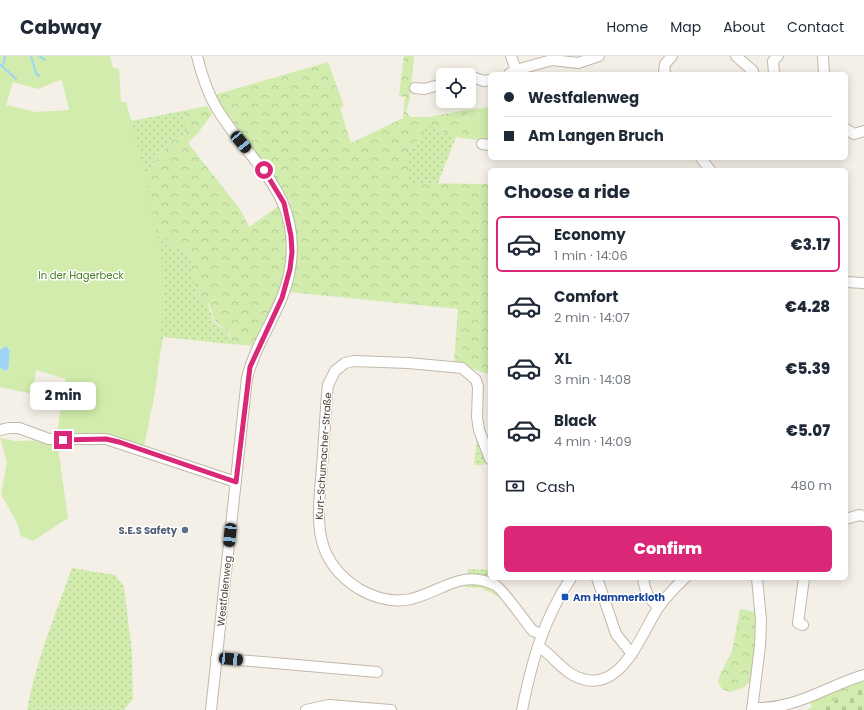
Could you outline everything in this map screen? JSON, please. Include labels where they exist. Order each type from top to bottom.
[{"type":"street","name":"Westfalenweg","points":[[197,56],[209,94],[218,112],[272,180],[282,198],[291,236],[292,258],[287,285],[254,357],[247,378],[211,710]]},
{"type":"street","points":[[511,56],[513,72],[552,60],[578,63],[599,56]]},
{"type":"street","points":[[664,72],[665,64],[672,56]]},
{"type":"street","points":[[736,56],[753,71]]},
{"type":"street","points":[[774,72],[773,61],[778,56]]},
{"type":"street","points":[[823,56],[824,72]]},
{"type":"street","points":[[476,78],[484,81],[488,80]]},
{"type":"street","points":[[416,88],[424,89],[436,86]]},
{"type":"street","points":[[848,130],[854,134],[864,131]]},
{"type":"street","points":[[848,282],[864,283]]},
{"type":"street","name":"Kurt-Schumacher-Straße","points":[[488,454],[479,430],[477,417],[478,387],[476,380],[462,368],[364,360],[345,363],[338,368],[331,377],[327,394],[318,525],[324,548],[329,559],[350,583],[372,595],[387,600],[403,600],[413,598],[462,579],[498,582],[533,631],[542,634]]},
{"type":"street","points":[[0,430],[19,428],[39,437],[56,440],[106,439],[119,442],[236,482]]},
{"type":"street","points":[[848,518],[859,515],[864,516]]},
{"type":"street","points":[[522,710],[538,646],[549,614],[570,580]]},
{"type":"street","points":[[598,580],[616,634],[632,654]]},
{"type":"street","points":[[643,580],[645,592],[650,600],[659,607]]},
{"type":"street","points":[[538,646],[548,652],[561,666],[573,675],[588,680],[602,679],[614,674],[625,664],[632,654],[659,607],[683,580]]},
{"type":"street","points":[[757,580],[761,620],[760,646],[752,709],[773,710],[795,704],[847,680],[864,675]]},
{"type":"street","points":[[803,625],[798,623],[804,580]]},
{"type":"street","points":[[216,658],[377,672]]},
{"type":"street","points":[[306,710],[329,705],[391,710]]},
{"type":"green space","name":"In der Hagerbeck","points":[[0,56],[110,56],[113,68],[119,69],[121,102],[126,102],[134,130],[160,244],[162,261],[163,308],[159,355],[153,401],[144,447],[56,437],[66,379],[36,370],[33,394],[0,387]],"holes":[[[62,79],[69,110],[36,112],[6,105],[13,82],[38,89]]]},
{"type":"green space","points":[[404,56],[414,56],[410,98],[406,112],[411,117],[428,117],[467,110],[470,139],[456,137],[428,125],[408,154],[408,183],[488,184],[488,374],[454,362],[458,309],[289,292],[276,298],[261,327],[254,346],[231,344],[230,333],[215,321],[209,304],[196,293],[190,258],[138,218],[143,369],[158,373],[152,409],[133,394],[0,245],[74,125],[56,60],[135,187],[172,140],[181,137],[189,129],[182,111],[207,106],[212,114],[198,133],[188,143],[240,209],[249,227],[280,205],[291,203],[214,95],[328,62],[344,106],[340,108],[351,143],[403,118],[405,97],[399,96]]},
{"type":"green space","points":[[488,107],[488,142],[470,139],[467,110]]},
{"type":"green space","points":[[182,111],[189,129],[181,137],[172,140],[118,208],[84,130]]},
{"type":"green space","points":[[428,124],[456,137],[438,183],[408,183],[408,154]]},
{"type":"green space","points":[[138,218],[190,258],[196,292],[208,304],[214,322],[229,333],[231,344],[163,337],[157,373],[143,369]]},
{"type":"green space","points":[[0,438],[15,441],[57,440],[68,518],[33,541],[21,536],[17,523],[1,494],[7,462]]},
{"type":"green space","points":[[477,438],[486,462],[483,465],[474,465]]},
{"type":"green space","points":[[72,568],[115,575],[124,587],[132,652],[133,699],[124,710],[27,710],[35,674]]},
{"type":"green space","points":[[468,569],[488,570],[488,578],[467,575]]},
{"type":"green space","points":[[470,581],[491,587],[504,600],[482,588],[466,587]]},
{"type":"green space","points":[[740,609],[756,612],[755,644],[751,681],[743,688],[730,692],[722,689],[718,682],[732,651]]},
{"type":"green space","points":[[864,679],[864,688],[844,695],[818,710],[807,710],[812,707],[810,702]]},
{"type":"green space","points":[[864,688],[864,710],[818,710],[844,695]]},
{"type":"water","points":[[6,346],[10,351],[7,371],[0,368],[0,350]]},
{"type":"waterway","points":[[0,66],[4,63],[5,56]]},
{"type":"waterway","points":[[31,56],[36,73],[39,76]]},
{"type":"waterway","points":[[39,56],[45,60]]},
{"type":"waterway","points":[[1,65],[16,79]]},
{"type":"place","name":"S.E.S Safety","points":[[185,530]]},
{"type":"place","name":"Am Hammerkloth","points":[[565,597]]},
{"type":"route","points":[[63,440],[106,439],[119,442],[236,482],[247,378],[259,344],[287,285],[292,252],[291,236],[284,203],[272,180],[264,170]]}]
